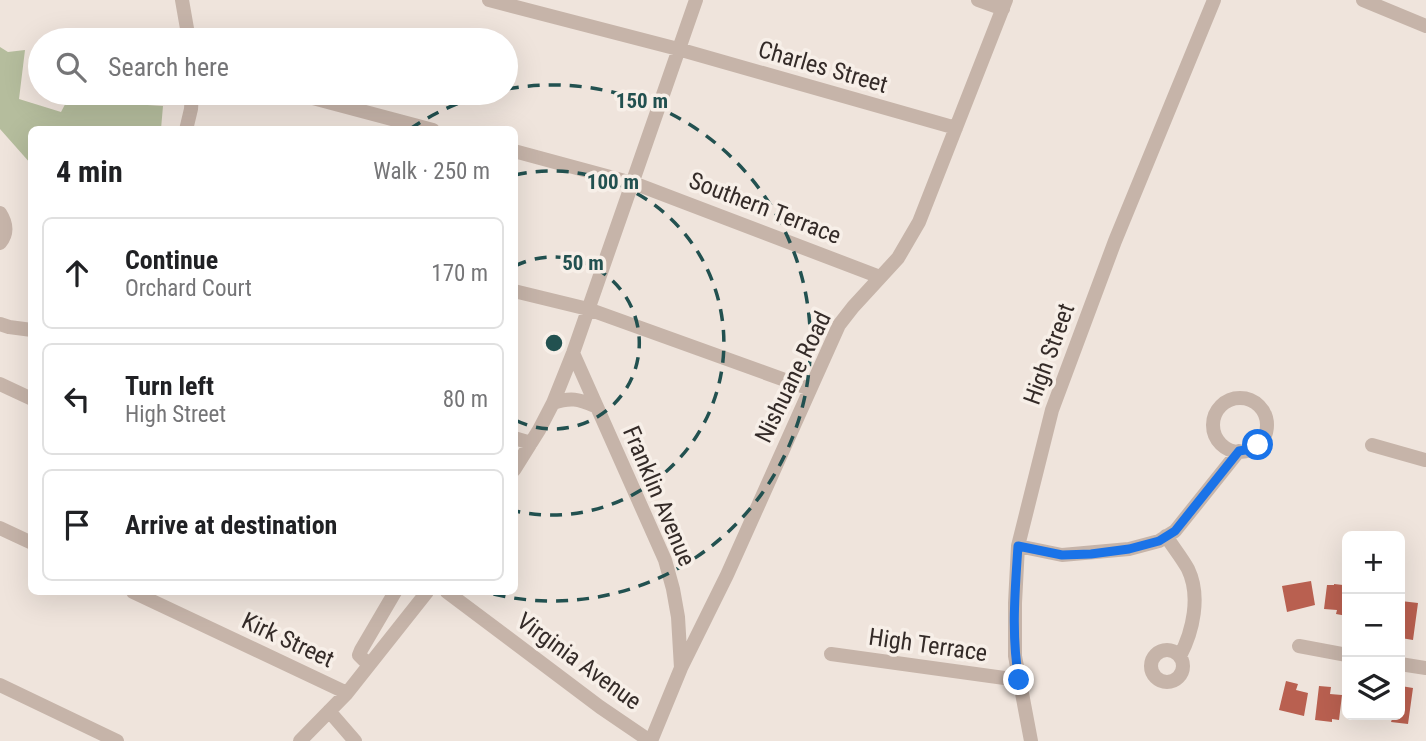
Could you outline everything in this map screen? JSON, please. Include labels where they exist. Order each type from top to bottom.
[{"type":"street","points":[[182,0],[187,28]]},
{"type":"street","name":"Charles Street","points":[[489,0],[956,128]]},
{"type":"street","points":[[518,464],[553,403],[573,353],[696,0]]},
{"type":"street","points":[[978,0],[1005,5]]},
{"type":"street","name":"High Street","points":[[1031,741],[1015,656],[1018,546],[1052,410],[1115,241],[1214,0]]},
{"type":"street","points":[[1363,0],[1426,26]]},
{"type":"street","name":"Nishuane Road","points":[[681,668],[727,575],[839,325],[898,258],[919,222],[1005,5]]},
{"type":"street","points":[[187,126],[191,105]]},
{"type":"street","points":[[339,105],[418,126]]},
{"type":"street","name":"Southern Terrace","points":[[518,152],[632,183],[880,277]]},
{"type":"street","points":[[0,213],[6,228],[0,243]]},
{"type":"street","points":[[518,292],[588,309],[810,389]]},
{"type":"street","points":[[0,324],[28,329]]},
{"type":"street","name":"Franklin Avenue","points":[[573,353],[665,560],[673,589],[678,617],[681,668],[651,741]]},
{"type":"street","points":[[0,384],[28,397]]},
{"type":"street","points":[[553,403],[567,398],[595,405]]},
{"type":"street","points":[[518,439],[531,443]]},
{"type":"street","points":[[1372,445],[1425,460]]},
{"type":"street","points":[[1018,546],[1062,555],[1091,554],[1129,549],[1159,541],[1175,531],[1239,451]]},
{"type":"street","points":[[1426,452],[1426,471]]},
{"type":"street","points":[[0,528],[28,541]]},
{"type":"street","points":[[1166,536],[1189,570],[1194,589],[1191,627],[1180,656]]},
{"type":"street","name":"Kirk Street","points":[[143,595],[347,693]]},
{"type":"street","points":[[369,665],[359,655],[393,595]]},
{"type":"street","points":[[300,741],[347,693],[425,595]]},
{"type":"street","name":"Virginia Avenue","points":[[451,595],[600,707],[651,741]]},
{"type":"street","points":[[1299,646],[1342,654]]},
{"type":"street","name":"High Terrace","points":[[831,654],[1019,680]]},
{"type":"street","points":[[1405,665],[1426,668]]},
{"type":"street","points":[[0,685],[117,741]]},
{"type":"street","points":[[329,711],[355,741]]},
{"type":"green space","points":[[0,47],[8,52],[25,50],[19,99],[28,102],[28,105],[38,105],[61,112],[65,105],[163,106],[161,126],[28,126],[28,161],[0,129]]},
{"type":"building","points":[[1311,581],[1315,605],[1287,612],[1282,586]]},
{"type":"building","points":[[1327,585],[1342,585],[1342,615],[1336,614],[1337,610],[1324,609]]},
{"type":"building","points":[[1405,601],[1418,603],[1413,640],[1405,639]]},
{"type":"building","points":[[1286,681],[1298,684],[1296,690],[1308,693],[1304,716],[1279,710]]},
{"type":"building","points":[[1319,686],[1331,687],[1330,694],[1342,695],[1339,720],[1315,720]]},
{"type":"building","points":[[1405,687],[1413,688],[1408,724],[1391,722],[1405,720]]},
{"type":"route","points":[[1019,680],[1015,656],[1018,546],[1062,555],[1091,554],[1129,549],[1159,541],[1175,531],[1239,451],[1243,452],[1258,445]]}]
